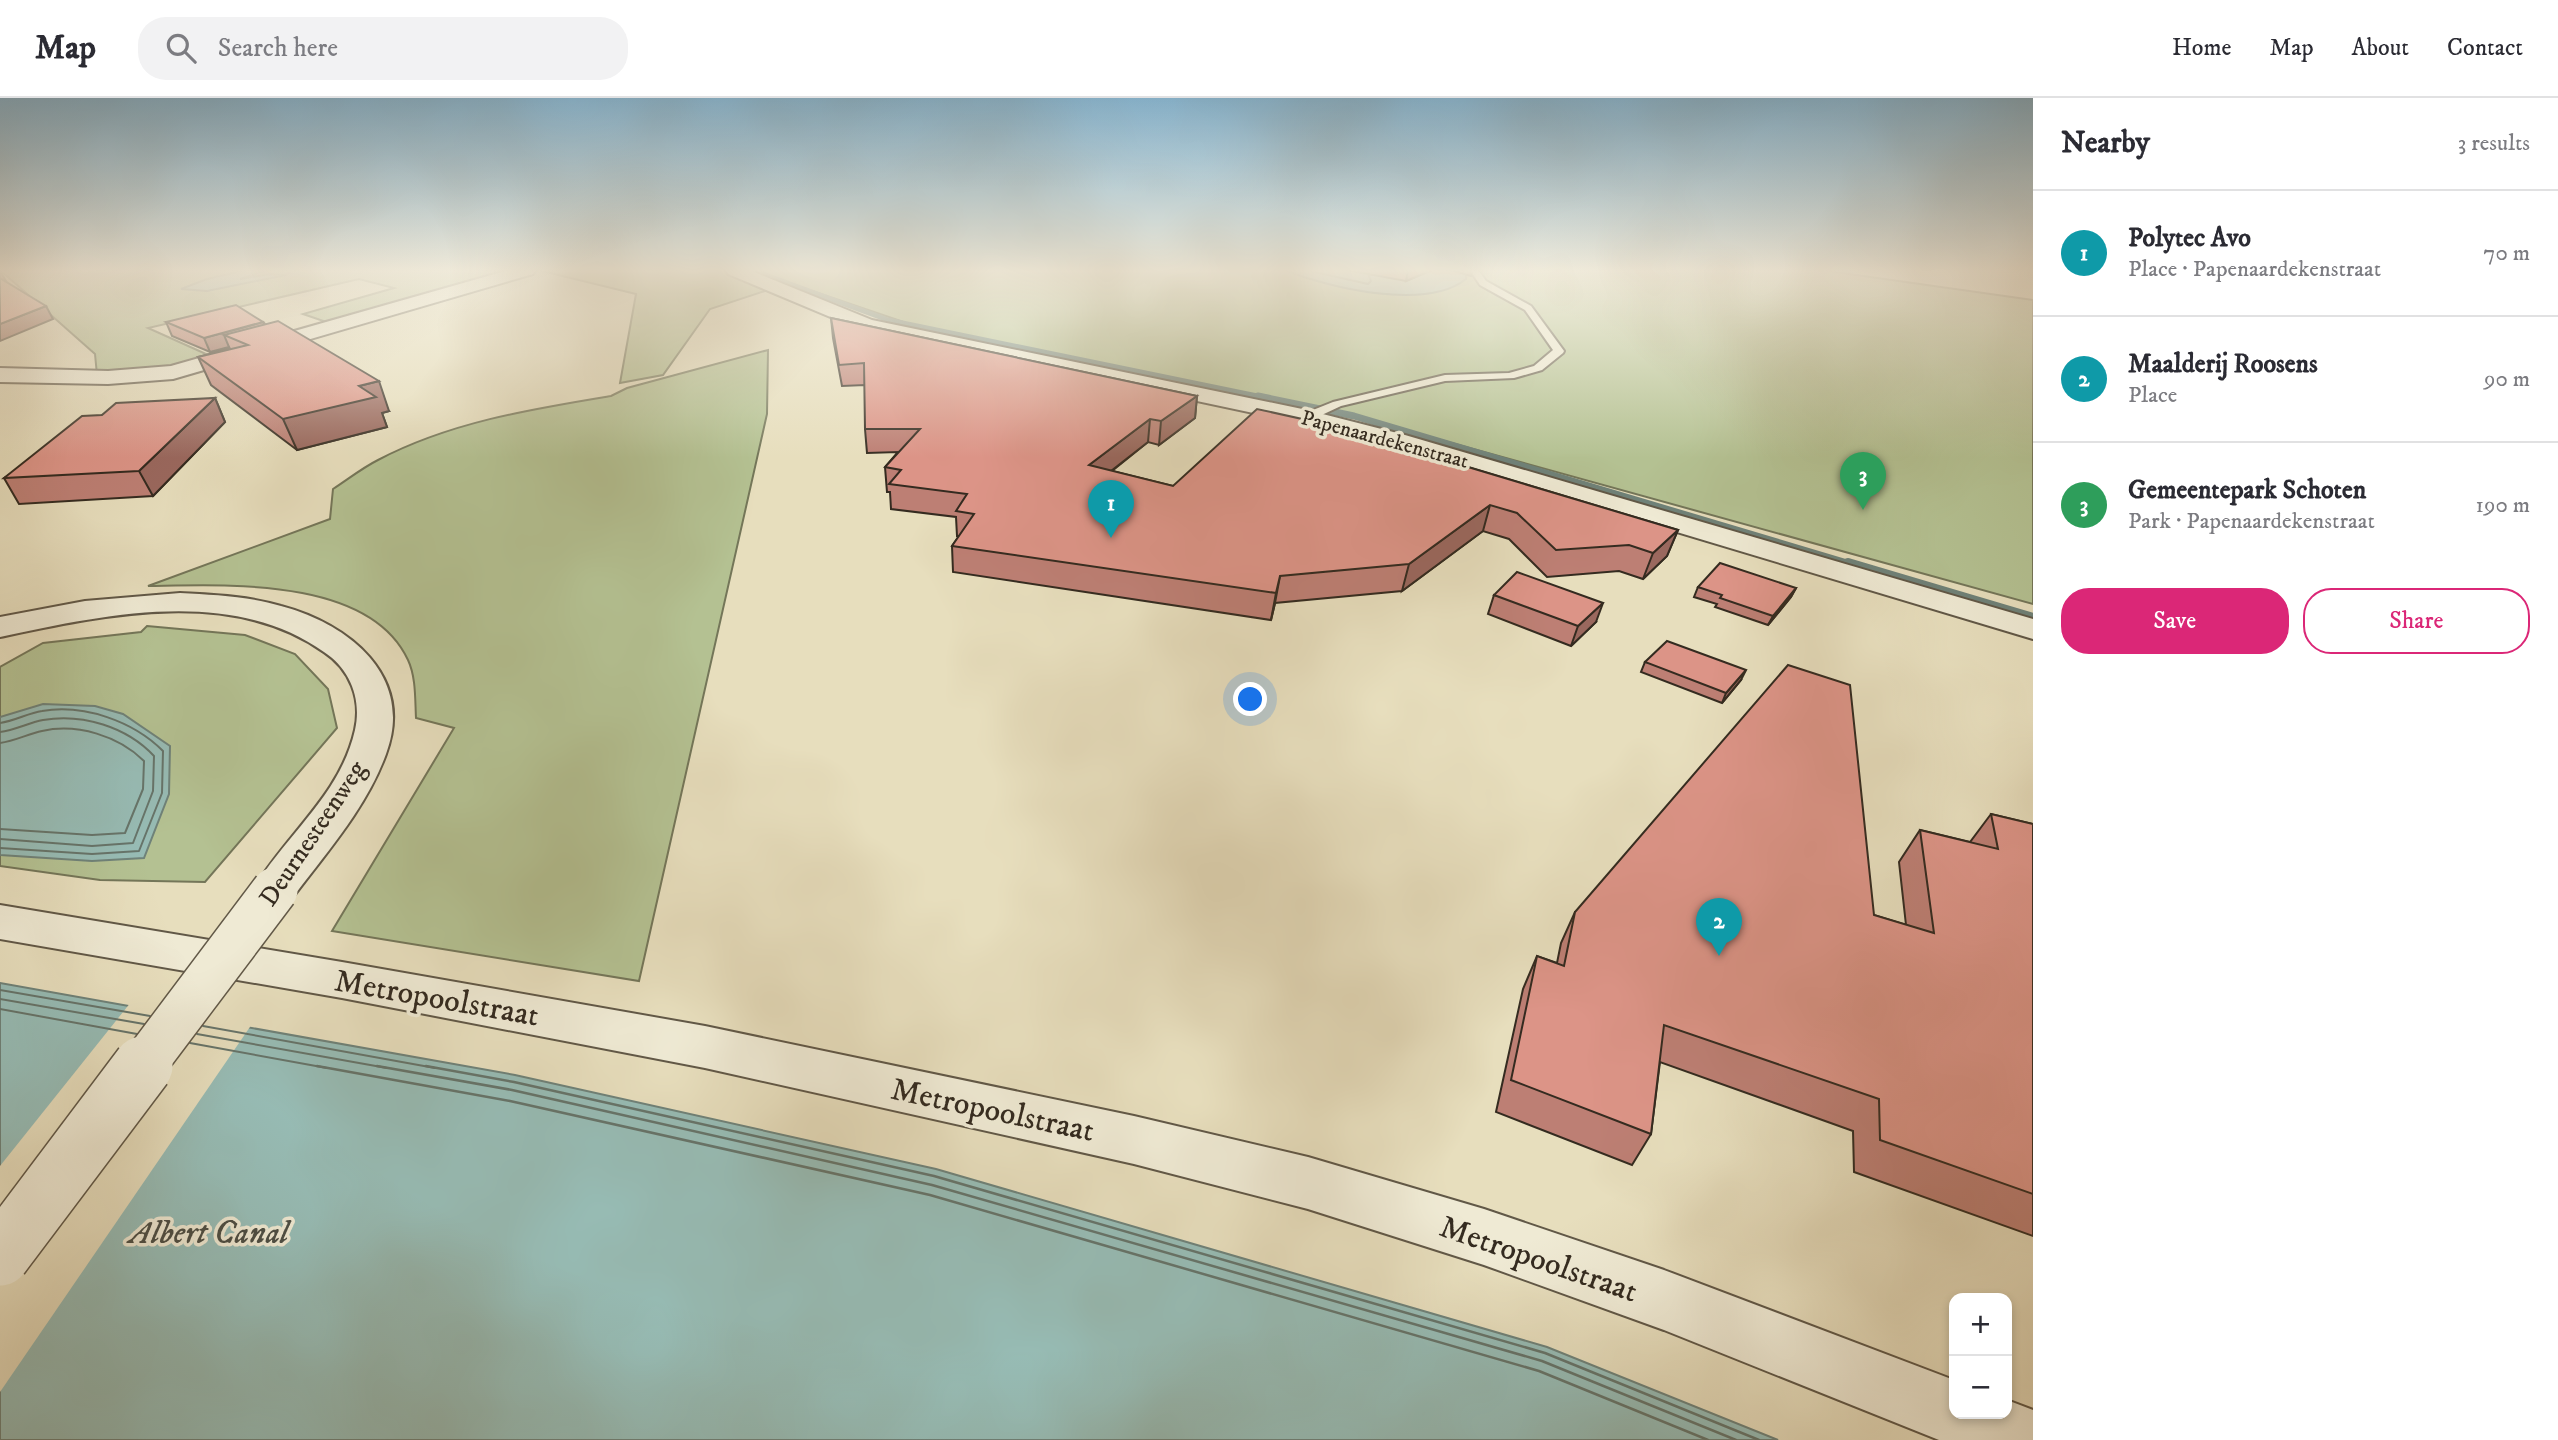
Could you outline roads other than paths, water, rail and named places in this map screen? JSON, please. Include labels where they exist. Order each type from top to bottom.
[{"type":"street","points":[[0,374],[143,377],[173,372],[310,333]]},
{"type":"street","name":"Papenaardekenstraat","points":[[905,333],[1316,414],[2033,629]]},
{"type":"street","name":"Deurnesteenweg","points":[[0,627],[50,616],[164,604],[238,606],[270,612],[304,624],[334,640],[361,664],[373,692],[374,727],[366,757],[343,797],[0,1256]]},
{"type":"street","name":"Metropoolstraat","points":[[0,922],[342,980],[705,1047],[1134,1140],[1308,1183],[1484,1237],[1651,1296],[1949,1410]]},
{"type":"street","name":"Metropoolstraat","points":[[1971,1419],[2025,1440]]},
{"type":"lane","points":[[1316,414],[1337,404],[1445,378],[1510,376],[1538,368],[1559,351],[1546,333]]},
{"type":"water","points":[[43,704],[95,706],[123,714],[170,746],[169,794],[144,858],[92,861],[0,855],[0,717]]},
{"type":"water","name":"Albert Canal","points":[[0,983],[515,1075],[936,1169],[1547,1347],[1778,1440],[0,1440]]},
{"type":"waterway","points":[[949,333],[1267,398]]},
{"type":"waterway","points":[[1258,396],[1354,416],[1854,565]]},
{"type":"waterway","points":[[1848,563],[2033,618]]},
{"type":"place","name":"Gemeentepark Schoten","points":[[1863,510]]},
{"type":"place","name":"Polytec Avo","points":[[1111,538]]},
{"type":"place","name":"Maalderij Roosens","points":[[1719,956]]}]
